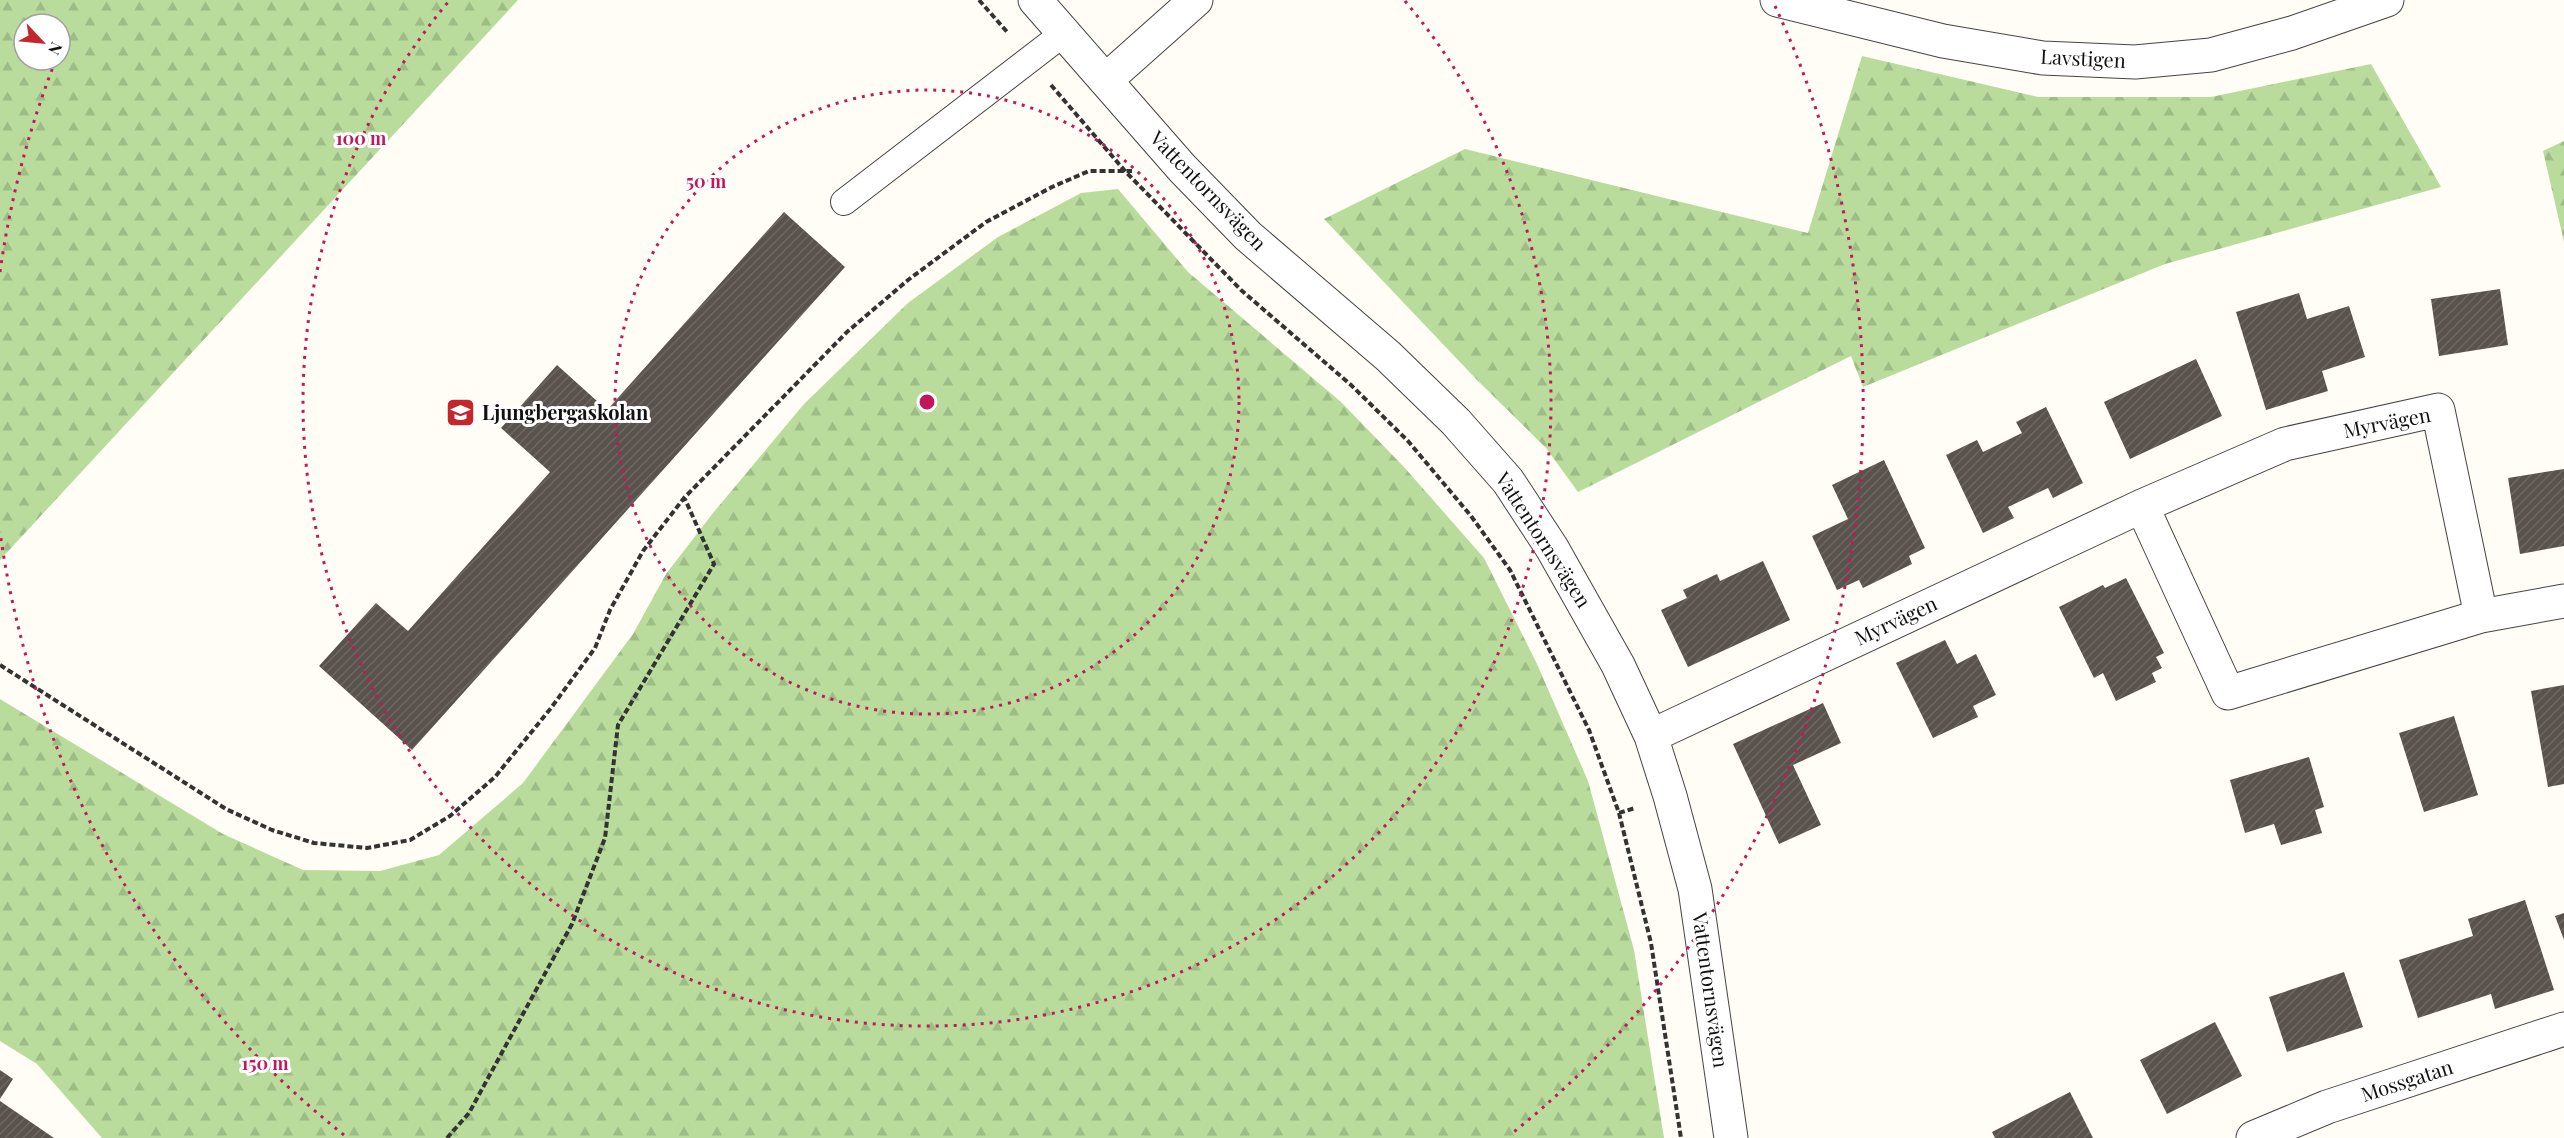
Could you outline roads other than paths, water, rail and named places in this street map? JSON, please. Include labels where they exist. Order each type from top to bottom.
[{"type":"street","name":"Vattentornsvägen","points":[[1035,0],[1182,168],[1248,236],[1388,356],[1456,422],[1508,481],[1588,608],[1651,736],[1695,889],[1731,1138]]},
{"type":"street","points":[[1106,80],[1196,0]]},
{"type":"street","name":"Lavstigen","points":[[1777,0],[1942,41],[2043,58],[2135,62],[2211,55],[2292,33],[2387,0]]},
{"type":"street","name":"Myrvägen","points":[[1651,736],[2142,506],[2285,444],[2438,410],[2481,616]]},
{"type":"street","points":[[2142,506],[2228,693],[2481,616],[2564,601]]},
{"type":"street","name":"Mossgatan","points":[[2253,1138],[2326,1107],[2564,1029]]},
{"type":"lane","points":[[844,202],[1064,33]]},
{"type":"place","name":"Ljungbergaskolan","points":[[461,413]]}]
